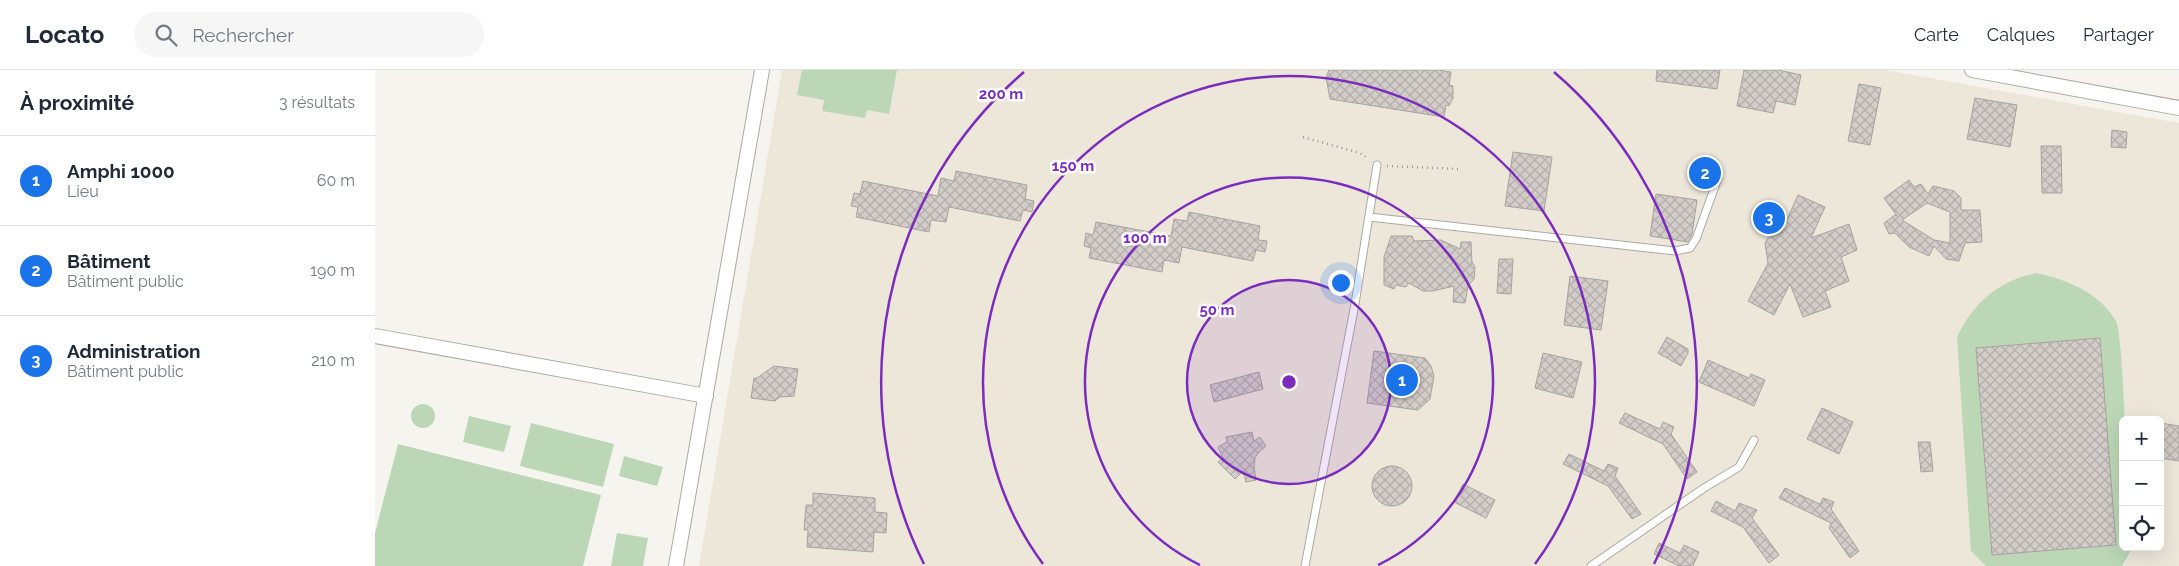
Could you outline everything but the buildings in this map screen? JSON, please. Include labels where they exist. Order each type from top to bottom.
[{"type":"street","points":[[676,566],[762,70]]},
{"type":"street","points":[[1972,70],[2179,108]]},
{"type":"street","points":[[375,336],[705,396]]},
{"type":"lane","points":[[1305,566],[1355,304],[1377,165]]},
{"type":"lane","points":[[1369,217],[1675,251],[1690,248],[1696,239],[1718,178]]},
{"type":"lane","points":[[1591,566],[1704,488],[1739,467],[1754,440]]},
{"type":"shaded area","points":[[782,70],[1886,70],[2179,123],[2179,566],[699,566]]},
{"type":"green space","points":[[802,70],[897,70],[889,114],[867,110],[865,118],[822,111],[824,100],[797,95]]},
{"type":"green space","points":[[2036,273],[2070,283],[2092,295],[2109,311],[2116,321],[2121,352],[2125,416],[2119,416],[2119,551],[2131,551],[2122,566],[1986,566],[1971,551],[1957,337],[1971,314],[1988,295],[2022,277]]},
{"type":"green space","points":[[423,404],[431,408],[435,416],[431,424],[423,428],[415,424],[411,416],[415,408]]},
{"type":"green space","points":[[469,416],[511,426],[504,452],[463,442]]},
{"type":"green space","points":[[531,423],[614,444],[603,487],[520,466]]},
{"type":"green space","points":[[398,444],[601,495],[583,566],[375,566],[375,533]]},
{"type":"green space","points":[[624,456],[663,467],[657,486],[619,476]]},
{"type":"green space","points":[[617,533],[648,538],[643,566],[611,566]]},
{"type":"place","name":"Bâtiment","points":[[1705,173]]},
{"type":"place","name":"Administration","points":[[1769,218]]},
{"type":"place","name":"Amphi 1000","points":[[1402,380]]}]
